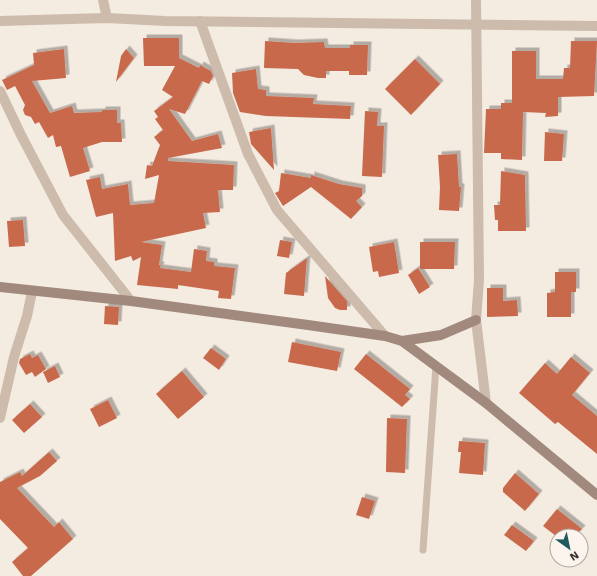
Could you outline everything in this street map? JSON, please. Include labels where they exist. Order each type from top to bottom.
[{"type":"main road","points":[[0,287],[32,292],[131,301],[385,336],[402,341],[486,403],[597,495]]},
{"type":"main road","points":[[402,341],[441,335],[476,320]]},
{"type":"street","points":[[103,0],[107,18]]},
{"type":"street","points":[[476,0],[479,280],[476,320],[486,403]]},
{"type":"street","points":[[0,21],[107,18],[200,21],[476,23],[597,26]]},
{"type":"street","points":[[200,21],[248,154],[277,210],[385,336]]},
{"type":"street","points":[[0,91],[21,136],[63,215],[131,301]]},
{"type":"street","points":[[0,418],[14,357],[27,316],[32,292]]},
{"type":"lane","points":[[423,550],[436,366]]},
{"type":"building","points":[[143,38],[179,38],[179,58],[199,68],[200,65],[211,71],[213,76],[209,84],[202,81],[185,114],[169,109],[192,141],[218,134],[222,148],[168,158],[168,161],[234,165],[233,190],[218,190],[220,212],[203,213],[206,228],[141,242],[162,245],[159,265],[161,265],[160,268],[191,272],[194,249],[207,251],[206,261],[214,262],[214,266],[235,268],[231,299],[218,298],[219,291],[178,285],[178,289],[137,285],[141,257],[133,261],[131,256],[115,261],[113,213],[96,217],[86,180],[100,177],[102,189],[128,184],[130,205],[154,203],[159,175],[145,179],[147,165],[152,166],[160,145],[154,137],[163,130],[155,119],[158,117],[154,111],[173,97],[162,90],[175,66],[144,66]]},
{"type":"building","points":[[265,41],[295,43],[324,42],[325,48],[350,48],[350,45],[368,45],[367,75],[349,75],[349,71],[326,71],[326,78],[318,78],[304,75],[298,69],[264,68]]},
{"type":"building","points":[[571,41],[597,41],[594,96],[558,97],[558,116],[545,117],[546,113],[523,112],[522,160],[501,159],[501,153],[484,153],[486,109],[501,109],[501,103],[512,103],[512,51],[536,51],[536,79],[563,79],[564,68],[570,68]]},
{"type":"building","points":[[64,49],[66,78],[32,81],[50,113],[72,106],[74,113],[117,110],[117,123],[121,123],[122,142],[102,142],[83,148],[90,171],[70,177],[61,146],[56,147],[53,135],[48,138],[39,122],[35,124],[31,117],[25,115],[23,110],[25,105],[15,86],[7,90],[2,80],[34,65],[33,53]]},
{"type":"building","points":[[126,49],[134,58],[116,82],[121,56]]},
{"type":"building","points":[[415,59],[440,84],[411,115],[385,89]]},
{"type":"building","points":[[256,69],[258,89],[266,90],[266,96],[314,98],[313,104],[351,106],[350,119],[266,116],[240,112],[233,93],[232,73]]},
{"type":"building","points":[[365,111],[378,112],[377,126],[384,126],[382,177],[362,176]]},
{"type":"building","points":[[271,128],[274,170],[251,144],[249,132]]},
{"type":"building","points":[[545,132],[564,134],[562,161],[544,161]]},
{"type":"building","points":[[457,154],[459,187],[461,187],[459,211],[439,210],[440,187],[438,155]]},
{"type":"building","points":[[501,171],[525,175],[526,231],[498,231],[498,220],[495,220],[494,205],[500,205]]},
{"type":"building","points":[[281,173],[311,178],[311,175],[339,184],[362,188],[362,196],[356,201],[362,207],[351,219],[311,187],[283,206],[275,193],[279,191]]},
{"type":"building","points":[[23,220],[25,246],[9,247],[7,221]]},
{"type":"building","points":[[280,240],[292,242],[289,258],[277,256]]},
{"type":"building","points":[[394,242],[399,273],[379,277],[378,271],[373,272],[369,247]]},
{"type":"building","points":[[420,242],[455,242],[454,269],[420,269]]},
{"type":"building","points":[[307,258],[304,296],[284,294],[286,273]]},
{"type":"building","points":[[418,268],[430,287],[419,294],[408,275]]},
{"type":"building","points":[[555,272],[576,272],[576,292],[571,292],[571,317],[547,317],[547,293],[555,292]]},
{"type":"building","points":[[325,276],[347,301],[347,310],[335,308],[328,298]]},
{"type":"building","points":[[487,288],[503,288],[503,301],[517,300],[518,316],[487,317]]},
{"type":"building","points":[[105,306],[119,307],[118,325],[104,324]]},
{"type":"building","points":[[292,342],[341,352],[337,371],[288,362]]},
{"type":"building","points":[[211,348],[226,359],[219,370],[203,358]]},
{"type":"building","points":[[30,354],[32,358],[38,355],[46,369],[35,377],[32,372],[26,375],[19,363],[20,359]]},
{"type":"building","points":[[366,354],[410,389],[405,395],[410,399],[402,407],[354,369]]},
{"type":"building","points":[[571,357],[590,373],[572,395],[597,416],[597,454],[558,422],[555,424],[519,393],[545,363],[557,374]]},
{"type":"building","points":[[55,366],[60,377],[48,383],[43,372]]},
{"type":"building","points":[[182,371],[204,397],[178,419],[156,394]]},
{"type":"building","points":[[108,400],[117,418],[99,427],[90,409]]},
{"type":"building","points":[[30,404],[42,417],[24,433],[12,420]]},
{"type":"building","points":[[387,418],[407,419],[405,473],[386,472]]},
{"type":"building","points":[[459,441],[485,443],[483,475],[459,473],[461,452],[458,452]]},
{"type":"building","points":[[49,452],[57,461],[40,476],[17,488],[54,527],[59,522],[73,539],[31,576],[23,576],[12,562],[28,548],[0,519],[0,482],[20,472],[22,476]]},
{"type":"building","points":[[515,473],[539,494],[525,511],[503,492],[503,488]]},
{"type":"building","points":[[362,497],[375,501],[369,519],[356,515]]},
{"type":"building","points":[[557,509],[581,528],[549,528],[549,531],[543,526]]},
{"type":"building","points":[[512,525],[534,541],[526,551],[504,535]]}]
